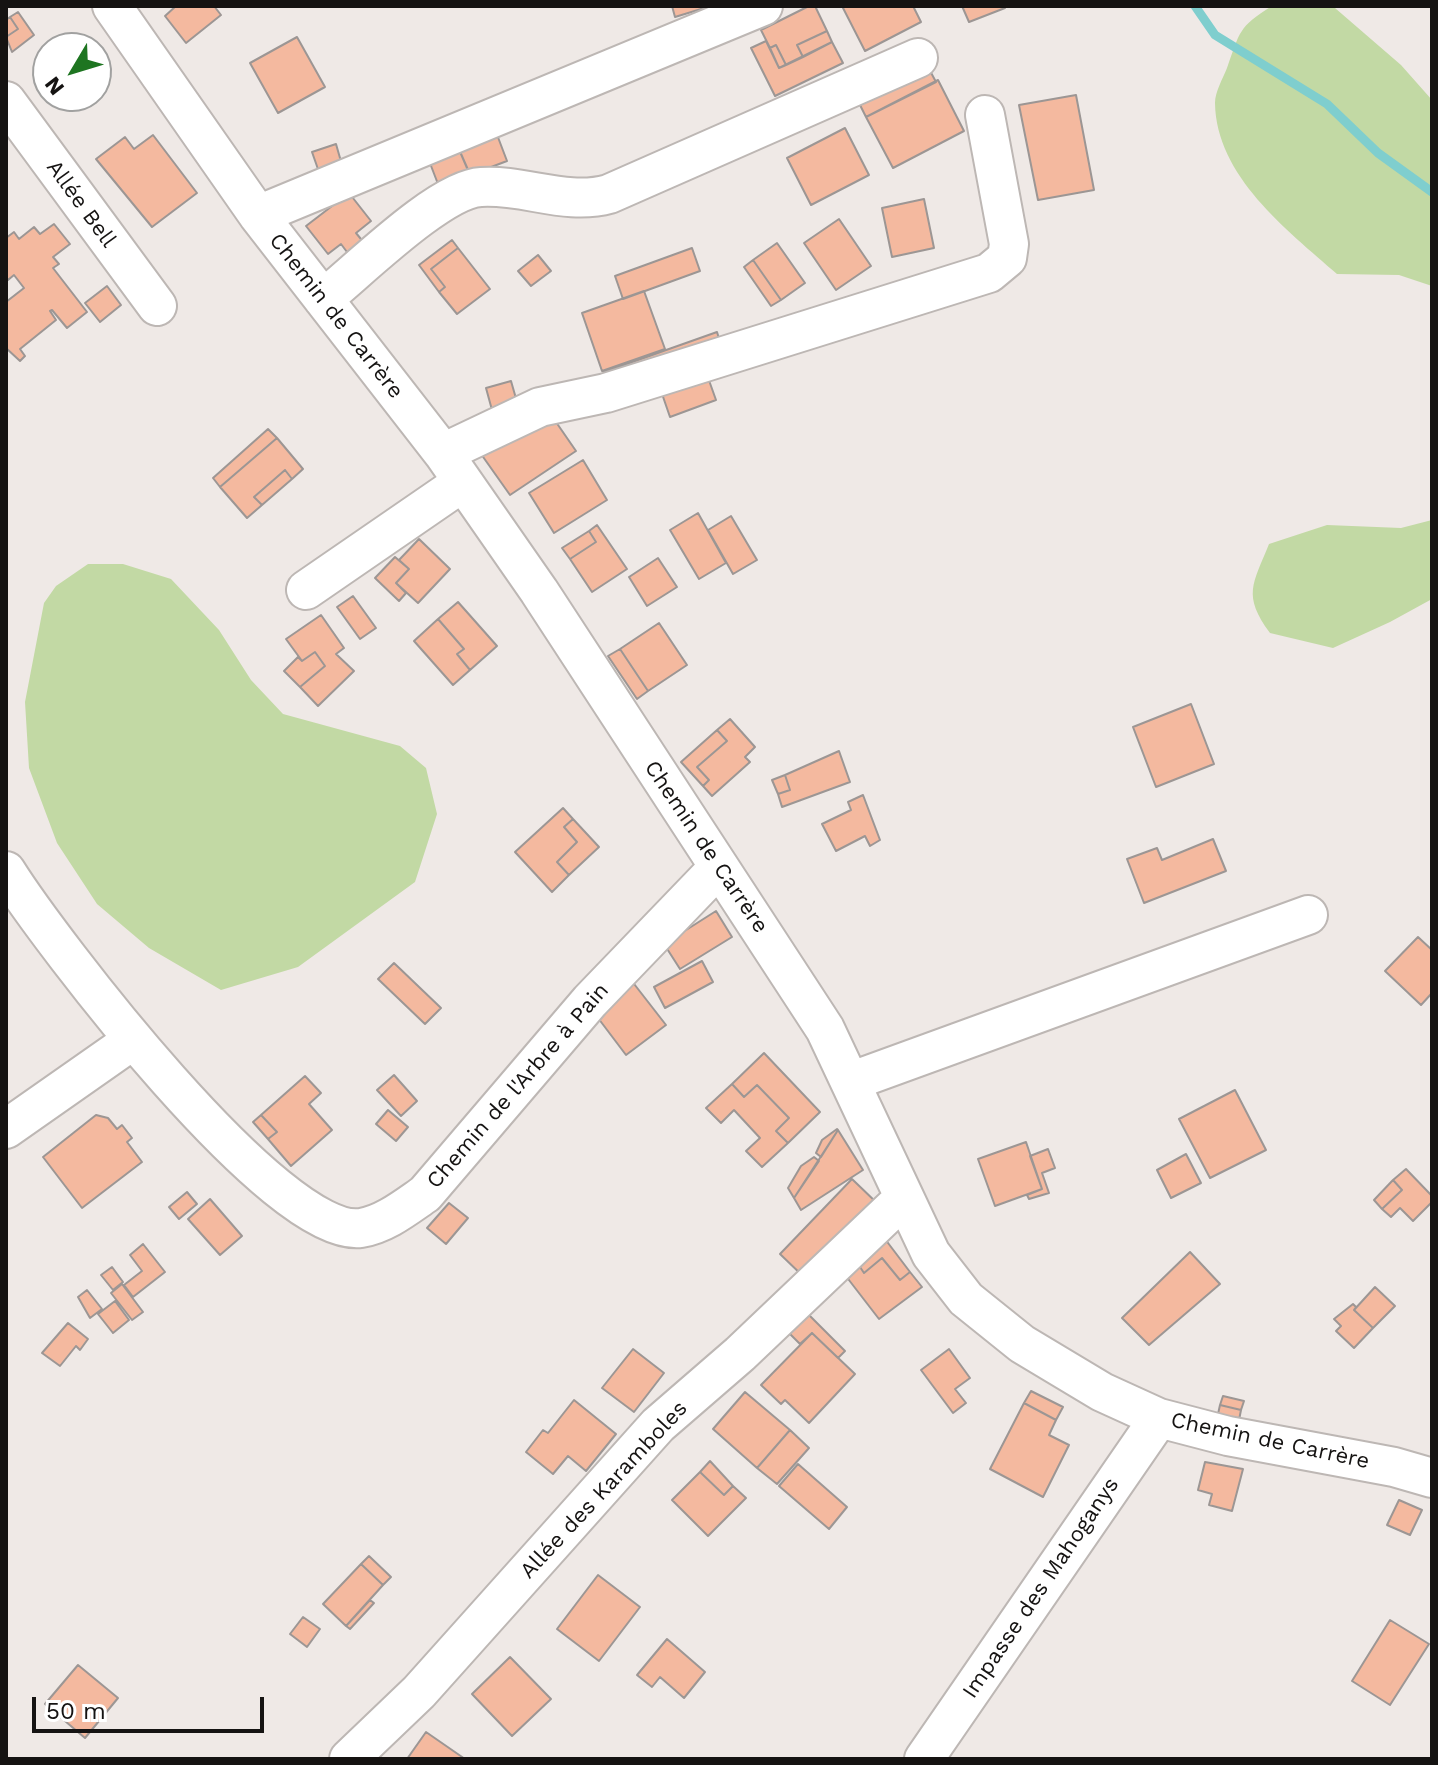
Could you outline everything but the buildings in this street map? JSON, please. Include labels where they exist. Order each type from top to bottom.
[{"type":"street","name":"Chemin de Carrère","points":[[112,6],[258,215],[453,468],[539,591],[825,1029],[931,1254],[966,1299],[1022,1344],[1102,1392],[1159,1418],[1228,1436],[1394,1467],[1432,1478]]},
{"type":"street","points":[[258,215],[763,6]]},
{"type":"street","points":[[323,299],[454,195],[481,187],[590,199],[609,194],[918,58]]},
{"type":"street","name":"Allée Bell","points":[[6,101],[157,306]]},
{"type":"street","points":[[306,590],[453,468],[540,407],[606,393],[989,273],[1007,258],[1009,244],[985,115]]},
{"type":"street","name":"Chemin de l'Arbre à Pain","points":[[6,871],[29,908],[133,1040],[224,1141],[272,1184],[321,1217],[359,1229],[396,1215],[425,1194],[590,1001],[718,868]]},
{"type":"street","points":[[852,1081],[1308,915]]},
{"type":"street","points":[[6,1129],[133,1040]]},
{"type":"street","name":"Allée des Karamboles","points":[[349,1759],[419,1692],[658,1425],[740,1354],[904,1198]]},
{"type":"street","name":"Impasse des Mahoganys","points":[[924,1759],[1159,1418]]},
{"type":"green space","points":[[1272,6],[1335,8],[1401,65],[1432,100],[1432,286],[1399,275],[1337,274],[1277,220],[1241,178],[1227,154],[1218,130],[1216,94],[1242,31],[1252,19]]},
{"type":"green space","points":[[1432,520],[1432,599],[1333,648],[1270,633],[1261,620],[1253,599],[1253,589],[1269,544],[1327,525],[1401,528]]},
{"type":"green space","points":[[88,564],[123,564],[171,579],[219,630],[251,680],[283,714],[400,746],[426,768],[437,814],[415,882],[298,967],[221,990],[149,948],[97,904],[57,843],[29,768],[25,702],[44,603],[56,586]]},
{"type":"waterway","points":[[1195,6],[1215,35],[1327,104],[1378,153],[1432,192]]}]
